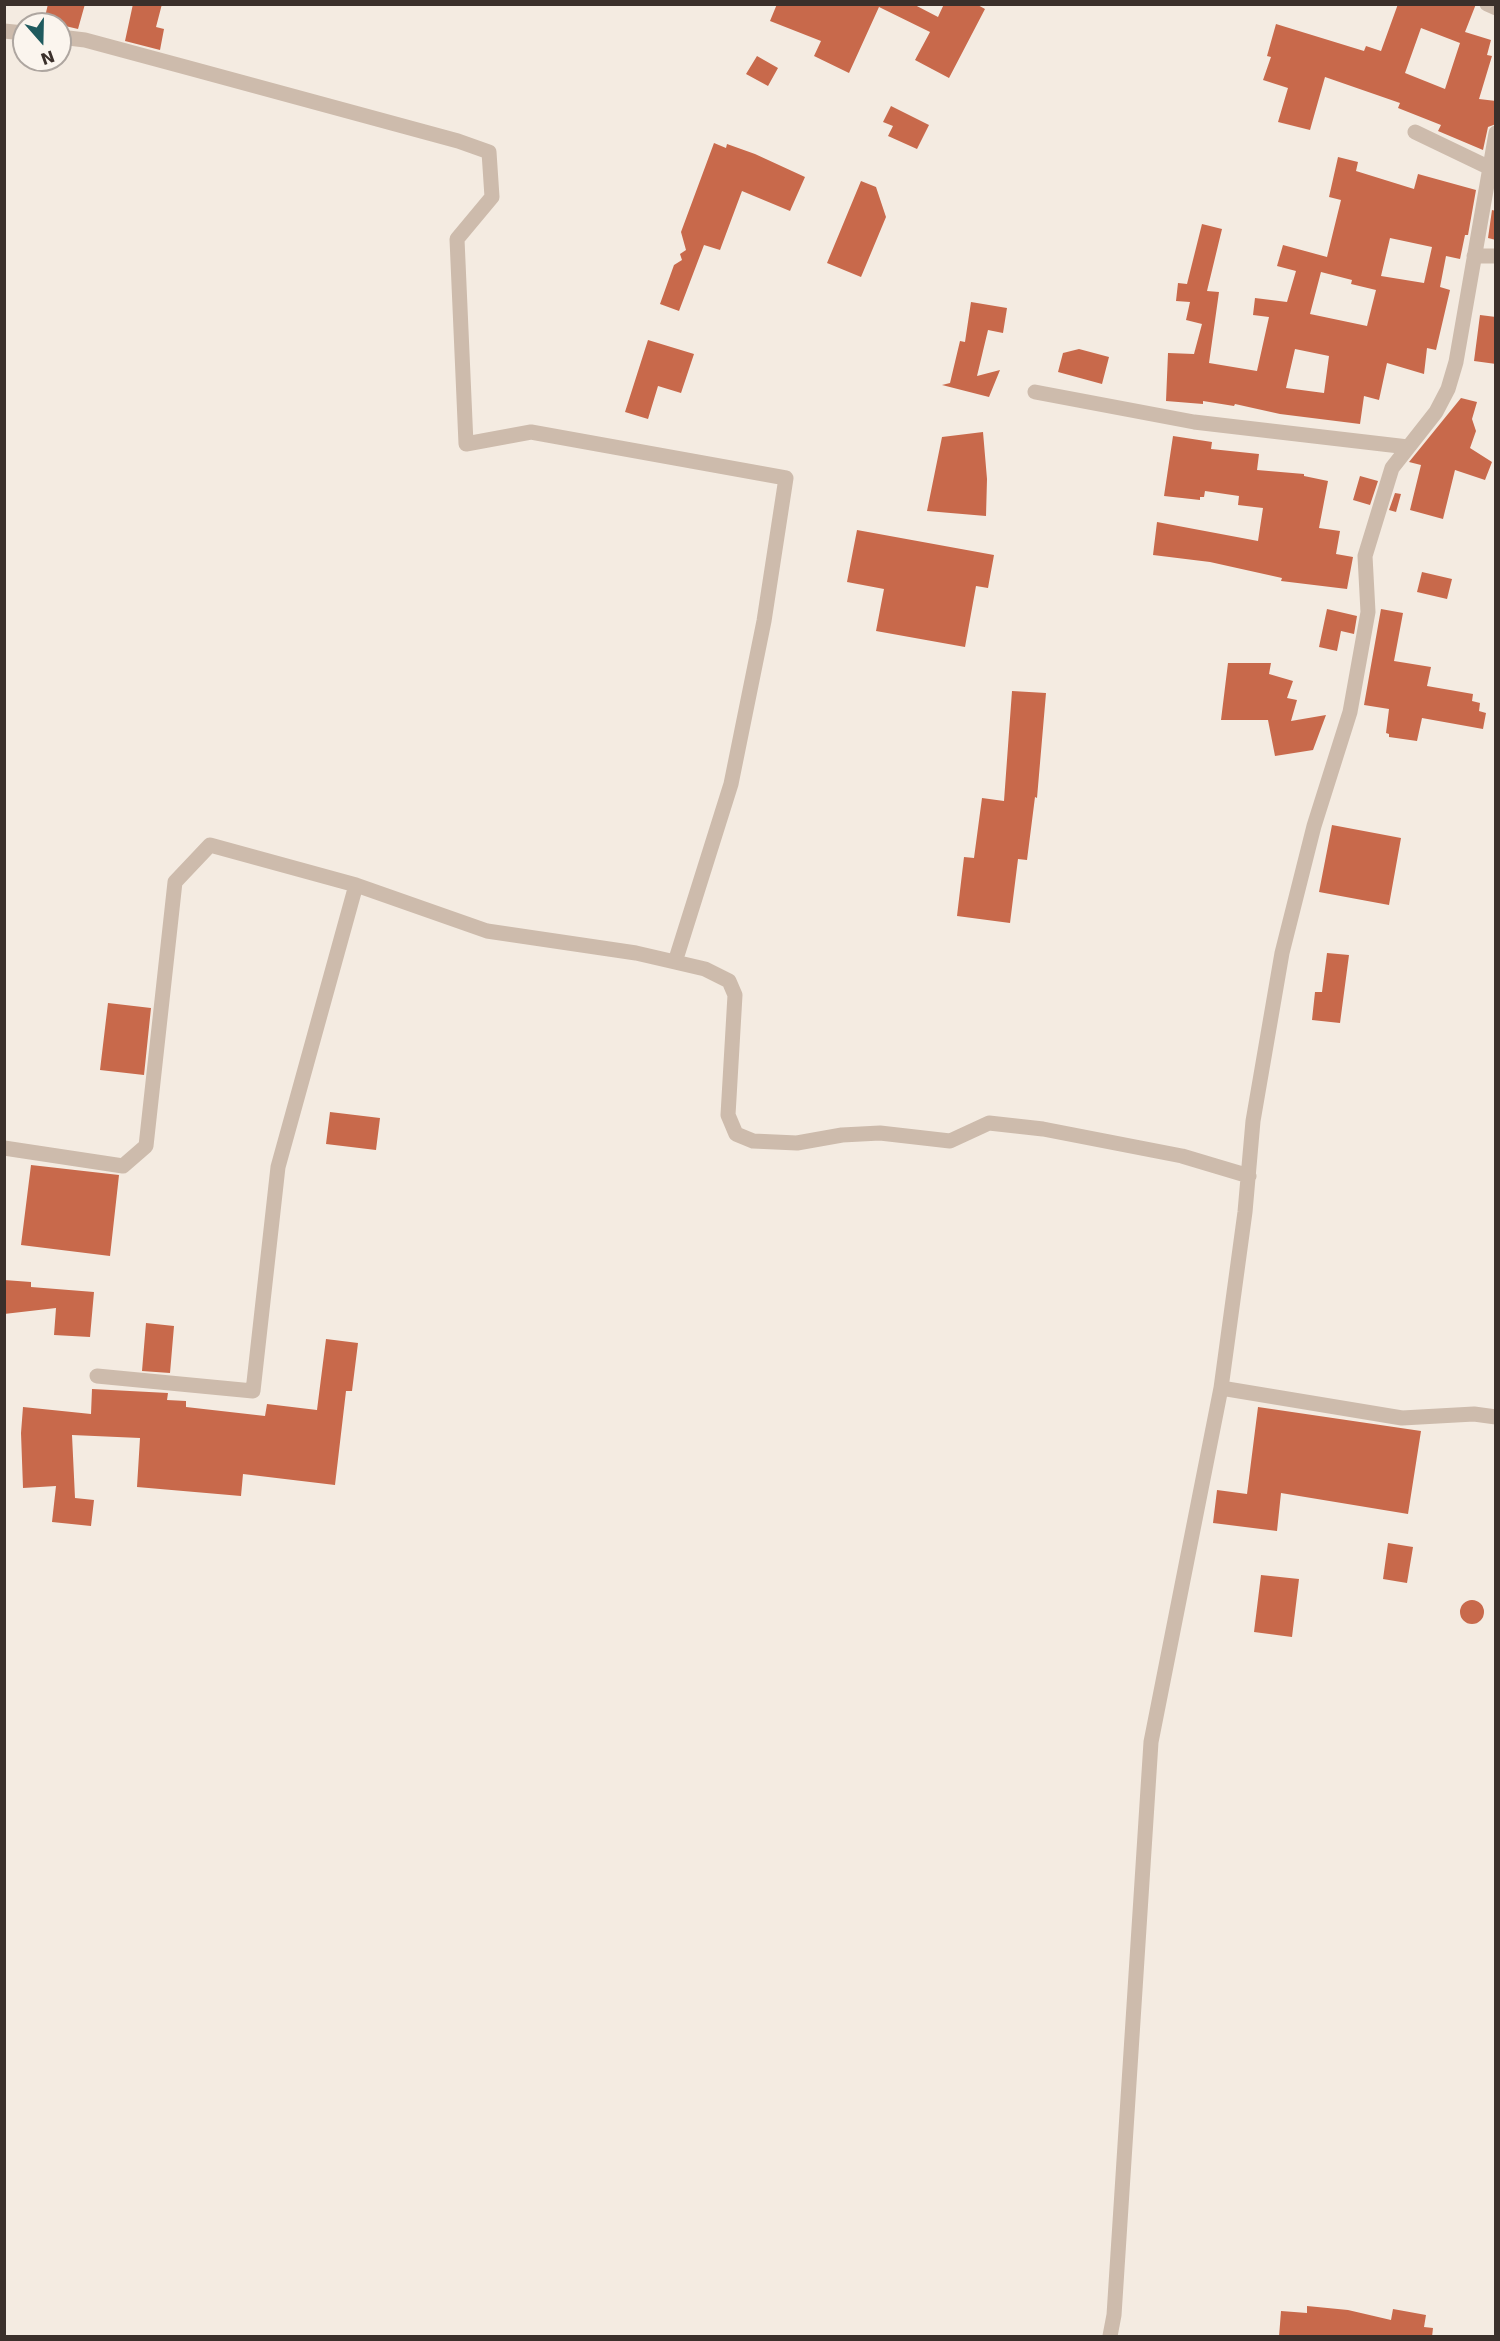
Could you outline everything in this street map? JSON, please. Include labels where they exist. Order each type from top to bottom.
[{"type":"street","points":[[1487,4],[1496,8]]},
{"type":"street","points":[[72,38],[85,40],[458,141],[489,152],[492,197],[457,238],[466,444],[531,432],[786,478],[764,621],[731,784],[675,962]]},
{"type":"street","points":[[1415,132],[1490,168]]},
{"type":"street","points":[[1110,2337],[1115,2303],[1151,1742],[1221,1388],[1253,1121],[1282,953],[1314,826],[1350,712],[1368,612],[1365,556],[1392,468],[1436,412],[1448,388],[1456,362],[1496,134]]},
{"type":"street","points":[[1474,256],[1496,256]]},
{"type":"street","points":[[1035,392],[1194,422],[1408,447]]},
{"type":"street","points":[[4,1148],[123,1166],[146,1146],[175,882],[210,845],[356,885],[487,931],[636,953],[705,969],[729,981],[735,995],[728,1114],[736,1134],[753,1141],[797,1143],[842,1135],[880,1133],[950,1141],[989,1123],[1043,1129],[1182,1156],[1248,1176]]},
{"type":"street","points":[[97,1376],[253,1391],[278,1167],[356,885]]},
{"type":"street","points":[[1221,1388],[1402,1418],[1474,1414],[1496,1417]]},
{"type":"building","points":[[48,4],[85,4],[78,29],[72,28],[72,12],[46,12]]},
{"type":"building","points":[[133,4],[162,4],[156,27],[164,29],[160,50],[125,41]]},
{"type":"building","points":[[777,4],[913,4],[938,17],[944,4],[976,4],[985,9],[949,78],[915,60],[930,32],[879,7],[849,73],[814,56],[821,41],[770,21]]},
{"type":"building","points":[[1398,4],[1476,4],[1465,32],[1491,40],[1487,55],[1492,56],[1479,99],[1496,101],[1496,124],[1488,127],[1483,150],[1438,131],[1441,125],[1398,108],[1400,103],[1325,77],[1310,130],[1278,122],[1288,88],[1263,80],[1271,57],[1267,56],[1276,24],[1364,51],[1366,46],[1381,51]],"holes":[[[1421,28],[1460,43],[1445,89],[1405,73]]]},
{"type":"building","points":[[757,56],[778,68],[768,86],[746,74]]},
{"type":"building","points":[[891,106],[929,125],[917,149],[888,136],[893,126],[883,122]]},
{"type":"building","points":[[714,143],[726,148],[727,144],[755,154],[805,177],[790,211],[742,191],[720,250],[704,245],[679,311],[660,304],[674,265],[682,260],[680,254],[686,250],[681,232]]},
{"type":"building","points":[[1338,157],[1358,162],[1356,171],[1414,189],[1418,174],[1476,190],[1468,235],[1465,235],[1460,259],[1446,256],[1440,287],[1450,290],[1436,350],[1427,348],[1424,374],[1387,363],[1379,400],[1364,396],[1360,424],[1280,414],[1235,404],[1234,406],[1203,401],[1203,404],[1166,401],[1168,353],[1194,354],[1202,324],[1186,320],[1190,302],[1176,301],[1178,283],[1187,284],[1202,224],[1222,229],[1207,291],[1219,292],[1209,363],[1257,371],[1269,317],[1253,315],[1255,298],[1287,302],[1296,271],[1277,266],[1283,245],[1327,257],[1341,200],[1329,197]],"holes":[[[1390,238],[1432,247],[1424,283],[1381,276]],[[1321,272],[1352,280],[1351,284],[1376,290],[1367,326],[1310,314]],[[1295,349],[1329,356],[1324,393],[1286,388]]]},
{"type":"building","points":[[861,181],[876,187],[886,217],[861,277],[827,263]]},
{"type":"building","points":[[1492,210],[1496,211],[1496,240],[1488,238]]},
{"type":"building","points":[[971,302],[1007,308],[1003,333],[988,330],[977,376],[1000,370],[989,397],[942,385],[950,383],[960,341],[965,342]]},
{"type":"building","points":[[1480,315],[1496,317],[1496,364],[1474,361]]},
{"type":"building","points":[[648,340],[694,354],[681,393],[658,386],[648,419],[625,412]]},
{"type":"building","points":[[1079,349],[1109,357],[1102,384],[1058,372],[1063,353]]},
{"type":"building","points":[[1461,398],[1477,402],[1472,419],[1476,431],[1470,448],[1492,462],[1485,480],[1455,470],[1443,519],[1410,510],[1421,465],[1409,462]]},
{"type":"building","points":[[983,432],[987,479],[986,516],[927,511],[942,437]]},
{"type":"building","points":[[1173,436],[1212,442],[1211,449],[1259,454],[1257,470],[1304,474],[1304,476],[1328,481],[1319,528],[1340,531],[1336,554],[1353,557],[1347,589],[1281,581],[1282,578],[1210,562],[1153,555],[1157,522],[1258,541],[1263,508],[1238,505],[1239,496],[1205,491],[1204,497],[1200,497],[1200,500],[1164,496]]},
{"type":"building","points":[[1360,476],[1378,481],[1370,505],[1353,500]]},
{"type":"building","points":[[1395,493],[1401,494],[1396,512],[1389,510]]},
{"type":"building","points":[[857,530],[994,555],[988,588],[976,586],[965,647],[876,631],[884,589],[847,582]]},
{"type":"building","points":[[1422,572],[1452,579],[1447,599],[1417,592]]},
{"type":"building","points":[[1327,609],[1357,616],[1354,634],[1341,631],[1337,651],[1319,647]]},
{"type":"building","points":[[1381,609],[1403,613],[1394,661],[1431,667],[1427,686],[1473,694],[1472,701],[1480,703],[1479,711],[1486,713],[1483,729],[1422,718],[1417,741],[1389,737],[1386,733],[1389,709],[1364,705]]},
{"type":"building","points":[[1228,663],[1271,663],[1269,674],[1293,681],[1287,698],[1297,700],[1291,721],[1326,715],[1313,750],[1275,756],[1268,720],[1221,720]]},
{"type":"building","points":[[1012,691],[1046,693],[1037,798],[1035,797],[1027,860],[1018,859],[1010,923],[957,916],[964,857],[974,858],[982,798],[1004,801]]},
{"type":"building","points":[[1332,825],[1401,838],[1389,905],[1319,892]]},
{"type":"building","points":[[1327,953],[1349,955],[1340,1023],[1312,1020],[1315,992],[1322,992]]},
{"type":"building","points":[[108,1003],[151,1008],[144,1075],[100,1070]]},
{"type":"building","points":[[330,1112],[380,1118],[376,1150],[326,1144]]},
{"type":"building","points":[[31,1165],[119,1175],[110,1256],[21,1245]]},
{"type":"building","points":[[4,1280],[31,1282],[31,1287],[94,1292],[90,1337],[54,1335],[56,1308],[4,1314]]},
{"type":"building","points":[[146,1323],[174,1326],[170,1373],[142,1371]]},
{"type":"building","points":[[326,1339],[358,1343],[352,1391],[346,1391],[335,1485],[243,1474],[241,1496],[137,1487],[140,1438],[72,1435],[75,1498],[94,1500],[91,1526],[52,1522],[56,1486],[23,1488],[21,1433],[23,1407],[91,1414],[92,1389],[168,1393],[167,1400],[186,1401],[186,1407],[265,1416],[267,1404],[317,1410]]},
{"type":"building","points":[[1258,1407],[1421,1431],[1408,1514],[1281,1493],[1277,1531],[1213,1523],[1217,1490],[1247,1494]]},
{"type":"building","points":[[1388,1543],[1413,1547],[1407,1583],[1383,1579]]},
{"type":"building","points":[[1261,1575],[1299,1579],[1292,1637],[1254,1632]]},
{"type":"building","points":[[1472,1600],[1481,1603],[1484,1612],[1481,1621],[1472,1624],[1463,1621],[1460,1612],[1463,1603]]},
{"type":"building","points":[[1307,2306],[1348,2310],[1391,2320],[1393,2309],[1426,2315],[1424,2327],[1433,2328],[1432,2337],[1279,2337],[1281,2311],[1307,2313]]}]
